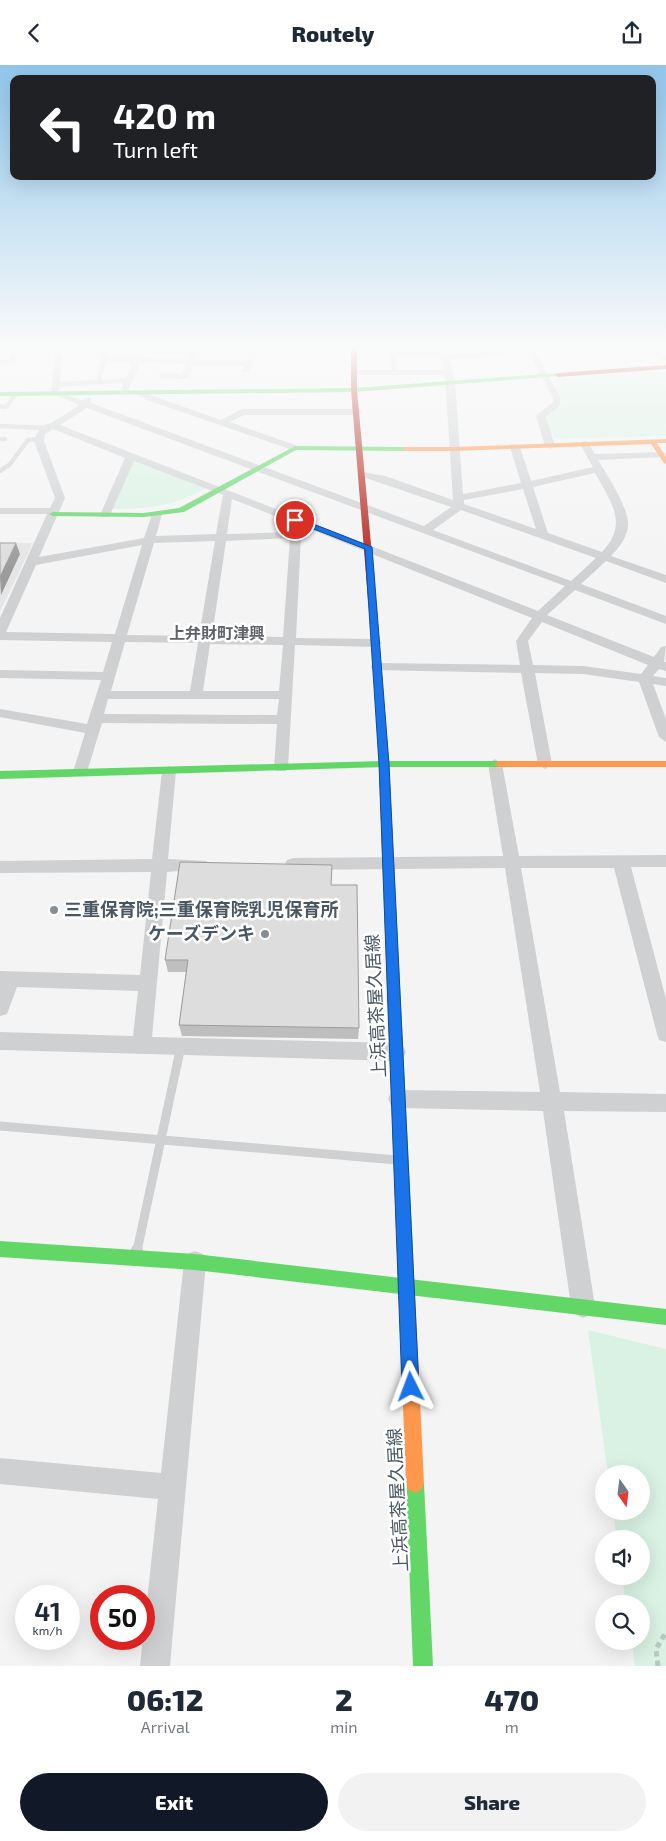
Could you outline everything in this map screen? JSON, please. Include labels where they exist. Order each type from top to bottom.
[{"type":"street","points":[[0,633],[4,615],[32,562],[60,498],[39,439],[40,433],[59,420]]},
{"type":"street","points":[[126,420],[666,620]]},
{"type":"street","points":[[213,420],[295,448],[454,449],[666,441]]},
{"type":"street","points":[[222,423],[228,420]]},
{"type":"street","name":"上浜高茶屋久居線","points":[[357,420],[378,667],[384,764],[423,1666]]},
{"type":"street","points":[[452,420],[459,502]]},
{"type":"street","points":[[542,420],[550,446]]},
{"type":"street","points":[[48,426],[368,547],[661,665]]},
{"type":"street","points":[[653,442],[664,458]]},
{"type":"street","points":[[545,764],[522,641],[540,616],[604,557],[621,537],[624,526],[585,444]]},
{"type":"street","points":[[515,447],[543,535]]},
{"type":"street","points":[[0,511],[105,515],[157,514],[180,510],[223,492],[257,468],[295,448]]},
{"type":"street","points":[[105,515],[128,461],[134,457]]},
{"type":"street","points":[[592,457],[664,458]]},
{"type":"street","points":[[426,531],[459,502],[598,469]]},
{"type":"street","points":[[362,475],[381,478],[459,502],[543,535],[666,579]]},
{"type":"street","points":[[196,694],[220,537],[223,492]]},
{"type":"street","points":[[80,773],[157,514]]},
{"type":"street","points":[[32,562],[149,540],[296,535],[312,526]]},
{"type":"street","points":[[281,767],[296,535]]},
{"type":"street","points":[[0,637],[376,643]]},
{"type":"street","points":[[644,679],[661,665],[666,650]]},
{"type":"street","points":[[378,667],[583,670],[666,682]]},
{"type":"street","points":[[0,674],[108,676]]},
{"type":"street","points":[[644,679],[666,737]]},
{"type":"street","points":[[103,695],[285,695]]},
{"type":"street","points":[[0,713],[95,724],[284,720]]},
{"type":"street","points":[[0,775],[384,764],[666,764]]},
{"type":"street","points":[[495,764],[513,863],[584,1306]]},
{"type":"street","points":[[142,1045],[158,866],[170,771]]},
{"type":"street","points":[[278,865],[666,861]]},
{"type":"street","points":[[621,862],[666,1034]]},
{"type":"street","points":[[0,867],[218,865]]},
{"type":"street","points":[[0,1008],[5,980],[147,983]]},
{"type":"street","points":[[0,1041],[396,1052]]},
{"type":"street","points":[[398,1099],[666,1103]]},
{"type":"street","points":[[0,1249],[195,1262],[666,1317]]},
{"type":"street","points":[[155,1666],[195,1262]]},
{"type":"street","points":[[0,1471],[172,1487]]},
{"type":"lane","points":[[0,426],[48,426]]},
{"type":"lane","points":[[0,471],[9,465],[28,440],[39,439]]},
{"type":"lane","points":[[135,1257],[181,1046]]},
{"type":"lane","points":[[0,1126],[400,1160]]},
{"type":"path","points":[[658,1666],[656,1649],[666,1632]]},
{"type":"shaded area","points":[[0,542],[33,543],[0,612]]},
{"type":"green space","points":[[546,420],[666,420],[666,436],[554,439]]},
{"type":"green space","points":[[135,461],[205,488],[193,495],[171,503],[113,509],[111,507],[130,462]]},
{"type":"green space","points":[[588,1330],[666,1349],[666,1666],[635,1666],[633,1650],[650,1650],[650,1595],[625,1595],[623,1585],[650,1585],[650,1530],[616,1530],[614,1520],[650,1520],[650,1465],[607,1465]]},
{"type":"building","points":[[0,543],[16,543],[0,577]]},
{"type":"building","name":"ケーズデンキ","points":[[180,862],[332,865],[331,885],[357,885],[359,1028],[179,1025],[188,960],[165,960]]},
{"type":"traffic: fast","points":[[53,514],[144,515],[181,510],[295,448],[405,449]]},
{"type":"traffic: fast","points":[[0,775],[384,764],[499,764]]},
{"type":"traffic: fast","points":[[389,882],[405,1252]]},
{"type":"traffic: fast","points":[[0,1249],[195,1262],[666,1317]]},
{"type":"traffic: fast","points":[[415,1484],[423,1666]]},
{"type":"traffic: slow","points":[[405,449],[454,449],[666,441]]},
{"type":"traffic: slow","points":[[653,442],[666,462]]},
{"type":"traffic: slow","points":[[372,599],[384,764],[389,882]]},
{"type":"traffic: slow","points":[[499,764],[666,764]]},
{"type":"traffic: slow","points":[[405,1252],[415,1484]]},
{"type":"traffic: jam","points":[[357,420],[372,599]]},
{"type":"place","name":"三重保育院;三重保育院乳児保育所","points":[[54,910]]},
{"type":"place","name":"ケーズデンキ","points":[[265,934]]},
{"type":"district","name":"上弁財町津興","points":[[217,633]]},
{"type":"route","points":[[295,520],[368,547],[384,764],[411,1387]]}]
